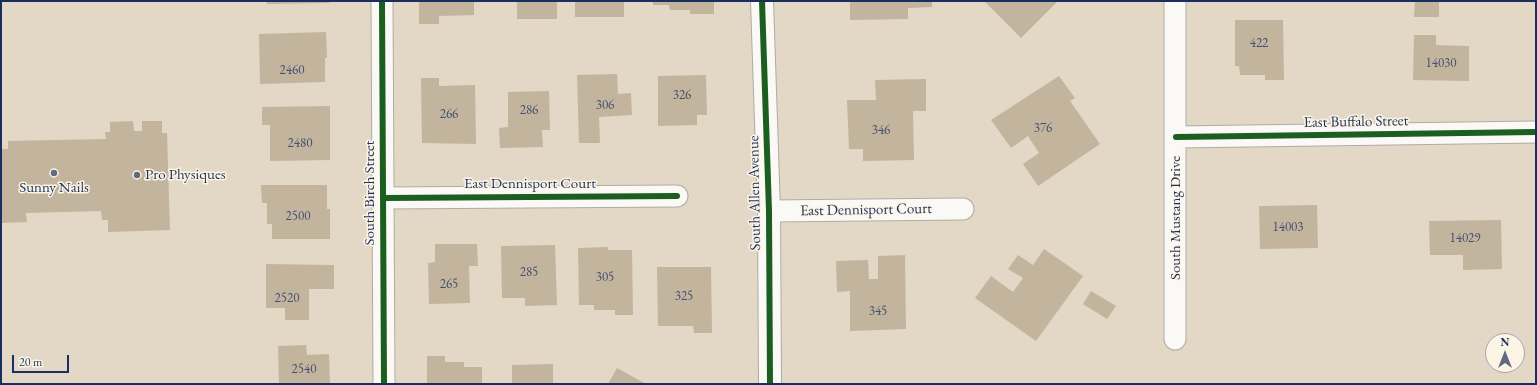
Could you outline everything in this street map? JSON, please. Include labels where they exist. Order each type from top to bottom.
[{"type":"street","name":"South Birch Street","points":[[382,1],[384,384]]},
{"type":"street","name":"South Allen Avenue","points":[[762,1],[769,211],[770,384]]},
{"type":"street","name":"South Mustang Drive","points":[[1175,1],[1175,339]]},
{"type":"street","name":"East Buffalo Street","points":[[1176,137],[1536,132]]},
{"type":"street","name":"East Dennisport Court","points":[[383,198],[677,196]]},
{"type":"street","name":"East Dennisport Court","points":[[769,211],[963,209]]},
{"type":"building","points":[[267,1],[329,1],[329,3],[267,4]]},
{"type":"building","points":[[419,1],[474,1],[474,15],[439,16],[439,24],[419,24]]},
{"type":"building","points":[[517,1],[557,1],[557,19],[517,19]]},
{"type":"building","points":[[575,1],[624,1],[624,17],[575,17]]},
{"type":"building","points":[[653,1],[714,1],[714,14],[690,14],[690,10],[670,10],[669,5],[653,5]]},
{"type":"building","points":[[850,1],[932,1],[932,7],[908,8],[908,19],[850,20]]},
{"type":"building","points":[[984,1],[1058,1],[1021,38]]},
{"type":"building","points":[[1415,1],[1439,1],[1439,17],[1414,17]]},
{"type":"building","points":[[1235,20],[1283,20],[1284,80],[1265,80],[1265,75],[1240,75],[1239,66],[1235,66]]},
{"type":"building","points":[[326,32],[327,58],[325,58],[325,82],[260,84],[259,34]]},
{"type":"building","points":[[1414,35],[1436,35],[1436,45],[1469,46],[1469,81],[1413,80]]},
{"type":"building","points":[[617,74],[618,94],[631,93],[632,115],[599,117],[600,143],[579,143],[577,75]]},
{"type":"building","points":[[706,75],[707,115],[697,115],[697,125],[658,126],[658,76]]},
{"type":"building","points":[[1059,76],[1075,98],[1070,101],[1100,144],[1038,186],[1023,164],[1039,153],[1028,136],[1011,148],[991,120]]},
{"type":"building","points":[[421,78],[439,78],[439,86],[475,85],[476,144],[422,143]]},
{"type":"building","points":[[926,79],[926,111],[913,111],[914,160],[863,161],[863,149],[849,149],[847,100],[876,100],[875,80]]},
{"type":"building","points":[[549,91],[550,130],[542,130],[543,147],[500,148],[499,128],[508,127],[508,92]]},
{"type":"building","points":[[330,106],[330,160],[270,161],[270,125],[262,125],[262,107]]},
{"type":"building","points":[[133,121],[134,131],[142,131],[142,121],[162,121],[162,133],[167,133],[170,230],[108,232],[108,220],[102,220],[101,211],[26,213],[27,222],[1,223],[1,149],[8,149],[8,141],[106,139],[105,132],[110,132],[110,122]]},
{"type":"building","points":[[261,185],[327,185],[327,209],[330,209],[330,239],[272,239],[272,224],[267,224],[267,203],[262,203]]},
{"type":"building","points":[[1317,205],[1318,248],[1260,249],[1259,206]]},
{"type":"building","points":[[1501,220],[1502,269],[1463,270],[1463,255],[1430,255],[1429,221]]},
{"type":"building","points":[[435,244],[477,244],[478,266],[469,266],[470,303],[429,304],[428,263],[435,262]]},
{"type":"building","points":[[555,245],[557,305],[525,306],[525,298],[502,298],[501,246]]},
{"type":"building","points":[[608,247],[608,250],[632,250],[633,315],[615,315],[615,310],[594,310],[594,305],[579,305],[578,248]]},
{"type":"building","points":[[1044,249],[1083,276],[1036,341],[975,298],[991,276],[1013,292],[1023,278],[1008,269],[1018,255],[1033,265]]},
{"type":"building","points":[[905,255],[906,329],[850,331],[850,291],[837,292],[836,261],[868,260],[869,279],[878,279],[878,256]]},
{"type":"building","points":[[266,264],[334,265],[334,289],[309,289],[309,320],[285,320],[285,308],[266,308]]},
{"type":"building","points":[[657,267],[711,267],[712,333],[694,333],[693,326],[658,326]]},
{"type":"building","points":[[1091,291],[1116,306],[1107,319],[1083,304]]},
{"type":"building","points":[[306,345],[307,355],[329,354],[330,384],[279,384],[278,346]]},
{"type":"building","points":[[427,356],[445,356],[445,362],[464,362],[464,367],[482,367],[482,384],[427,384]]},
{"type":"building","points":[[553,364],[553,384],[512,384],[512,365]]},
{"type":"building","points":[[617,368],[646,384],[608,384]]},
{"type":"cycle path","points":[[382,1],[384,384]]},
{"type":"cycle path","points":[[762,1],[769,211],[770,384]]},
{"type":"cycle path","points":[[1176,137],[1536,132]]},
{"type":"cycle path","points":[[383,198],[677,196]]},
{"type":"place","name":"Sunny Nails","points":[[54,173]]},
{"type":"place","name":"Pro Physiques","points":[[137,175]]}]
